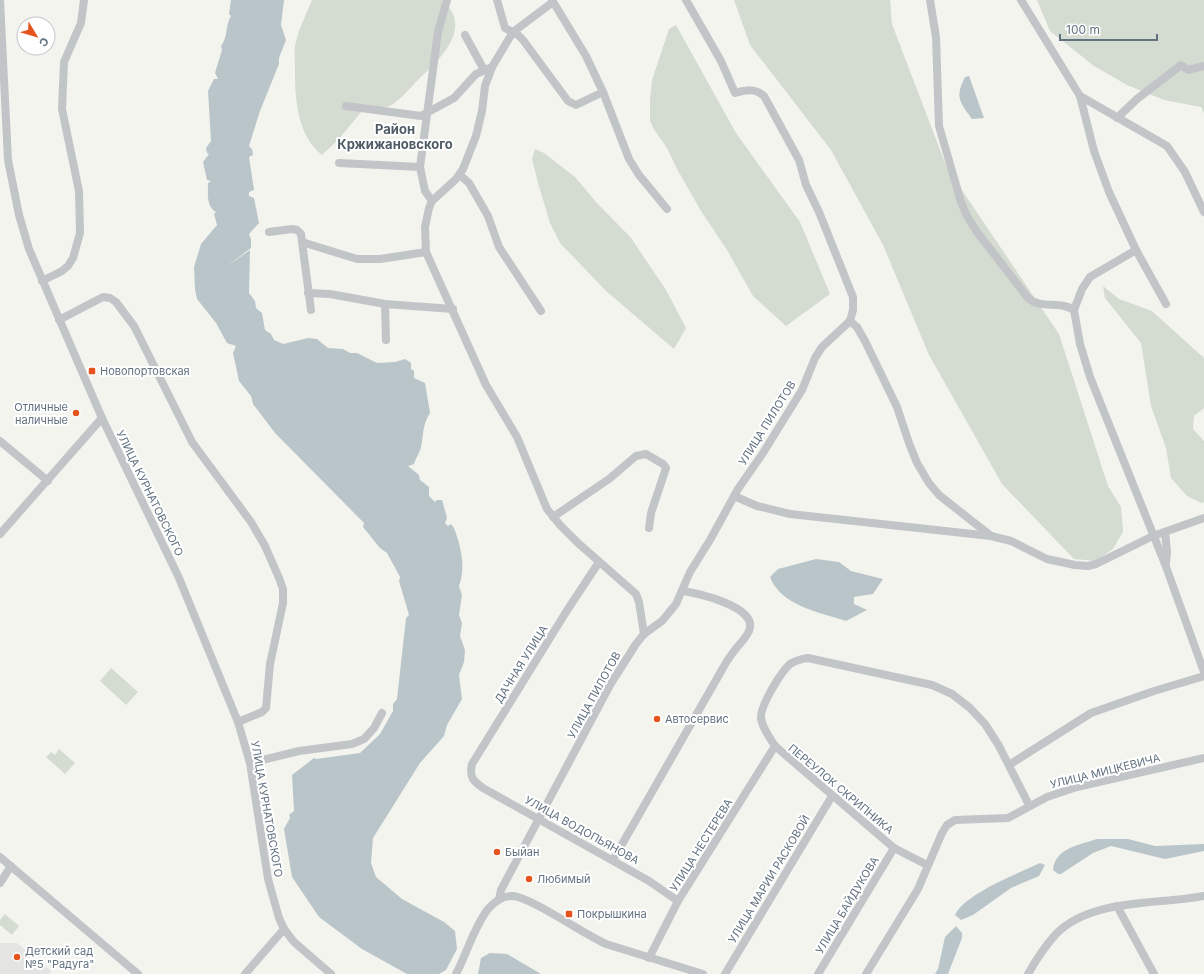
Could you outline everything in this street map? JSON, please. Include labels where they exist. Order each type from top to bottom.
[{"type":"street","name":"УЛИЦА КУРНАТОВСКОГО","points":[[0,0],[8,160],[19,215],[29,249],[102,418],[179,578],[238,722],[250,763],[272,899],[284,930],[305,953],[332,974]]},
{"type":"street","points":[[42,281],[62,271],[68,266],[73,258],[80,233],[78,184],[62,109],[64,62],[81,23],[84,0]]},
{"type":"street","points":[[432,202],[425,192],[420,167],[438,32],[447,0]]},
{"type":"street","points":[[497,0],[505,28],[523,40],[563,96],[571,104],[581,103],[603,92]]},
{"type":"street","points":[[686,0],[722,61],[735,93],[746,90],[758,90],[764,96],[799,160],[806,185],[819,212],[853,297],[853,310],[850,321],[857,327],[865,341],[891,394],[917,463],[929,483],[939,495],[991,536]]},
{"type":"street","points":[[930,0],[936,37],[936,91],[940,134],[966,216],[1028,298],[1041,305],[1063,304],[1074,310]]},
{"type":"street","points":[[1021,0],[1080,96],[1101,172],[1136,250],[1166,304]]},
{"type":"street","points":[[644,634],[639,602],[636,594],[599,562],[553,517],[547,508],[517,437],[486,385],[426,252],[425,227],[432,202],[460,175],[476,136],[482,111],[488,69],[513,32],[552,1],[586,56],[603,92],[629,159],[639,175],[667,209]]},
{"type":"street","points":[[465,35],[488,69]]},
{"type":"street","points":[[1117,118],[1137,99],[1182,65],[1188,70],[1204,66]]},
{"type":"street","points":[[346,106],[421,116],[454,98],[476,74],[488,69]]},
{"type":"street","points":[[1080,96],[1117,118],[1159,140],[1170,150],[1185,172],[1204,212]]},
{"type":"street","points":[[339,163],[420,167]]},
{"type":"street","points":[[460,175],[469,183],[488,216],[499,247],[541,311]]},
{"type":"street","points":[[269,232],[292,229],[297,230],[301,234],[311,310]]},
{"type":"street","points":[[302,242],[357,259],[380,259],[426,252]]},
{"type":"street","points":[[1136,250],[1090,277],[1082,289],[1074,310],[1080,344],[1090,376],[1153,536],[1166,564],[1204,672]]},
{"type":"street","points":[[308,293],[330,294],[385,304],[453,309]]},
{"type":"street","points":[[59,320],[103,297],[110,298],[116,302],[125,313],[139,336],[165,391],[192,442],[237,501],[265,546],[283,589],[283,602],[270,664],[266,708],[262,712],[238,722]]},
{"type":"street","points":[[385,304],[386,340]]},
{"type":"street","name":"УЛИЦА ПИЛОТОВ","points":[[456,974],[487,910],[499,899],[500,890],[610,684],[644,634],[668,614],[682,591],[690,572],[710,540],[734,496],[802,390],[815,358],[822,347],[850,321]]},
{"type":"street","points":[[0,534],[102,418]]},
{"type":"street","points":[[0,440],[48,481]]},
{"type":"street","points":[[553,517],[609,479],[636,456],[646,454],[663,464],[666,468],[652,513],[649,528]]},
{"type":"street","points":[[734,496],[757,506],[790,514],[991,536],[1011,541],[1047,559],[1069,565],[1088,566],[1096,564],[1153,536],[1204,518]]},
{"type":"street","points":[[1165,532],[1167,552],[1166,564]]},
{"type":"street","name":"ДАЧНАЯ УЛИЦА","points":[[473,781],[470,773],[472,764],[558,624],[599,562]]},
{"type":"street","points":[[613,860],[732,653],[749,630],[750,622],[746,614],[695,592],[682,591]]},
{"type":"street","name":"ПЕРЕУЛОК СКРИПНИКА","points":[[927,865],[894,848],[775,746],[764,728],[761,719],[766,700],[789,665],[808,658],[932,685],[952,694],[970,708],[985,724],[1009,765],[1029,805]]},
{"type":"street","points":[[1009,765],[1091,713],[1162,688],[1204,676]]},
{"type":"street","points":[[250,763],[298,751],[352,744],[364,739],[374,728],[382,713]]},
{"type":"street","name":"УЛИЦА НЕСТЕРЕВА","points":[[649,958],[678,901],[775,746]]},
{"type":"street","name":"УЛИЦА МИЦКЕВИЧА","points":[[866,974],[918,889],[927,865],[947,825],[955,820],[1008,818],[1029,805],[1077,787],[1204,758]]},
{"type":"street","name":"УЛИЦА ВОДОПЬЯНОВА","points":[[473,781],[649,881],[678,901]]},
{"type":"street","name":"УЛИЦА МАРИИ РАСКОВОЙ","points":[[726,974],[832,796]]},
{"type":"street","name":"УЛИЦА БАЙДУКОВА","points":[[818,974],[894,848]]},
{"type":"street","points":[[0,857],[138,974]]},
{"type":"street","points":[[0,883],[11,866]]},
{"type":"street","points":[[499,899],[513,896],[520,898],[593,938],[624,951],[703,974]]},
{"type":"street","points":[[1028,974],[1044,948],[1057,933],[1072,921],[1117,906],[1204,896]]},
{"type":"street","points":[[1117,906],[1154,974]]},
{"type":"street","points":[[245,974],[284,930]]},
{"type":"shaded area","points":[[231,0],[284,0],[281,25],[286,40],[279,58],[279,64],[260,111],[249,146],[252,149],[253,155],[249,157],[254,190],[249,192],[249,196],[254,198],[259,223],[249,234],[251,239],[251,248],[226,267],[250,250],[249,293],[255,301],[256,308],[262,313],[265,330],[271,334],[274,340],[283,344],[308,338],[317,339],[328,348],[343,349],[350,353],[357,353],[377,363],[395,362],[405,359],[411,363],[411,369],[414,371],[414,378],[425,383],[430,413],[424,426],[420,451],[414,464],[408,466],[419,475],[420,480],[429,487],[429,496],[435,502],[437,500],[442,500],[447,518],[445,523],[448,526],[451,524],[454,528],[461,549],[462,571],[459,586],[462,595],[459,615],[462,623],[460,636],[465,650],[464,662],[459,675],[462,699],[447,725],[444,736],[420,763],[373,838],[371,863],[376,877],[402,899],[444,922],[455,931],[457,949],[446,970],[439,974],[407,974],[362,949],[319,917],[292,877],[284,829],[290,818],[289,815],[294,811],[292,775],[314,758],[316,759],[360,753],[380,734],[393,711],[393,704],[397,699],[406,618],[409,615],[399,581],[400,577],[387,553],[380,548],[363,527],[364,523],[275,433],[253,404],[251,396],[239,381],[233,353],[236,346],[227,343],[216,323],[197,299],[194,267],[201,244],[217,225],[214,214],[216,212],[211,207],[208,199],[208,183],[211,181],[207,180],[203,162],[209,154],[207,153],[206,148],[211,141],[208,91],[214,79],[218,79],[215,73],[222,50],[221,46],[225,39],[231,16],[229,14]]},
{"type":"shaded area","points":[[312,0],[442,0],[451,11],[455,22],[454,32],[444,53],[403,96],[387,107],[367,105],[338,140],[322,155],[313,146],[302,126],[296,90],[296,40]]},
{"type":"shaded area","points":[[734,0],[890,0],[892,24],[947,168],[1059,334],[1108,486],[1121,507],[1123,532],[1113,549],[1096,561],[1074,559],[1002,484],[929,355],[883,245],[831,150],[750,45]]},
{"type":"shaded area","points":[[1037,0],[1204,0],[1204,113],[1201,107],[1164,100],[1127,85],[1094,66],[1050,31]]},
{"type":"shaded area","points":[[676,25],[736,133],[800,222],[830,294],[786,326],[753,296],[727,250],[701,211],[667,148],[653,128],[650,120],[652,80],[669,29]]},
{"type":"shaded area","points":[[969,76],[984,118],[972,119],[961,103],[959,94],[960,89],[965,77]]},
{"type":"shaded area","points":[[535,149],[544,153],[575,177],[596,202],[631,238],[666,290],[686,328],[674,349],[606,291],[560,243],[550,223],[538,183],[532,159]]},
{"type":"shaded area","points":[[1103,286],[1119,299],[1152,311],[1204,358],[1204,408],[1194,416],[1193,429],[1204,441],[1204,502],[1201,503],[1187,496],[1171,478],[1166,448],[1151,406],[1141,343],[1105,298]]},
{"type":"shaded area","points":[[816,559],[839,562],[851,571],[883,579],[873,594],[854,597],[854,604],[867,610],[846,621],[802,606],[783,595],[775,587],[770,577],[778,569]]},
{"type":"shaded area","points":[[111,668],[138,692],[126,705],[100,681]]},
{"type":"shaded area","points":[[59,749],[75,763],[65,774],[46,757],[51,752],[55,755]]},
{"type":"shaded area","points":[[1097,839],[1128,839],[1155,846],[1204,844],[1204,851],[1165,859],[1111,846],[1093,853],[1061,874],[1058,874],[1053,870],[1058,857],[1063,852],[1069,848]]},
{"type":"shaded area","points":[[1040,863],[1045,865],[1039,876],[1011,888],[973,915],[961,920],[955,915],[960,907],[980,892],[1006,878]]},
{"type":"shaded area","points":[[5,914],[19,926],[12,935],[0,925],[0,920]]},
{"type":"shaded area","points":[[956,926],[962,933],[962,938],[948,974],[935,974],[938,969],[945,937]]},
{"type":"shaded area","name":"Детский сад №5 \"Радуга\"","points":[[0,943],[17,943],[51,971],[49,974],[0,974]]},
{"type":"shaded area","points":[[490,953],[507,954],[541,974],[478,974],[481,958]]},
{"type":"place","name":"Новопортовская","points":[[92,371]]},
{"type":"place","name":"Отличные наличные","points":[[76,413]]},
{"type":"place","name":"Автосервис","points":[[657,719]]},
{"type":"place","name":"Быйан","points":[[497,852]]},
{"type":"place","name":"Любимый","points":[[529,879]]},
{"type":"place","name":"Покрышкина","points":[[569,914]]},
{"type":"place","name":"Детский сад №5 \"Радуга\"","points":[[17,957]]},
{"type":"district","name":"Район Кржижановского","points":[[395,136]]}]
